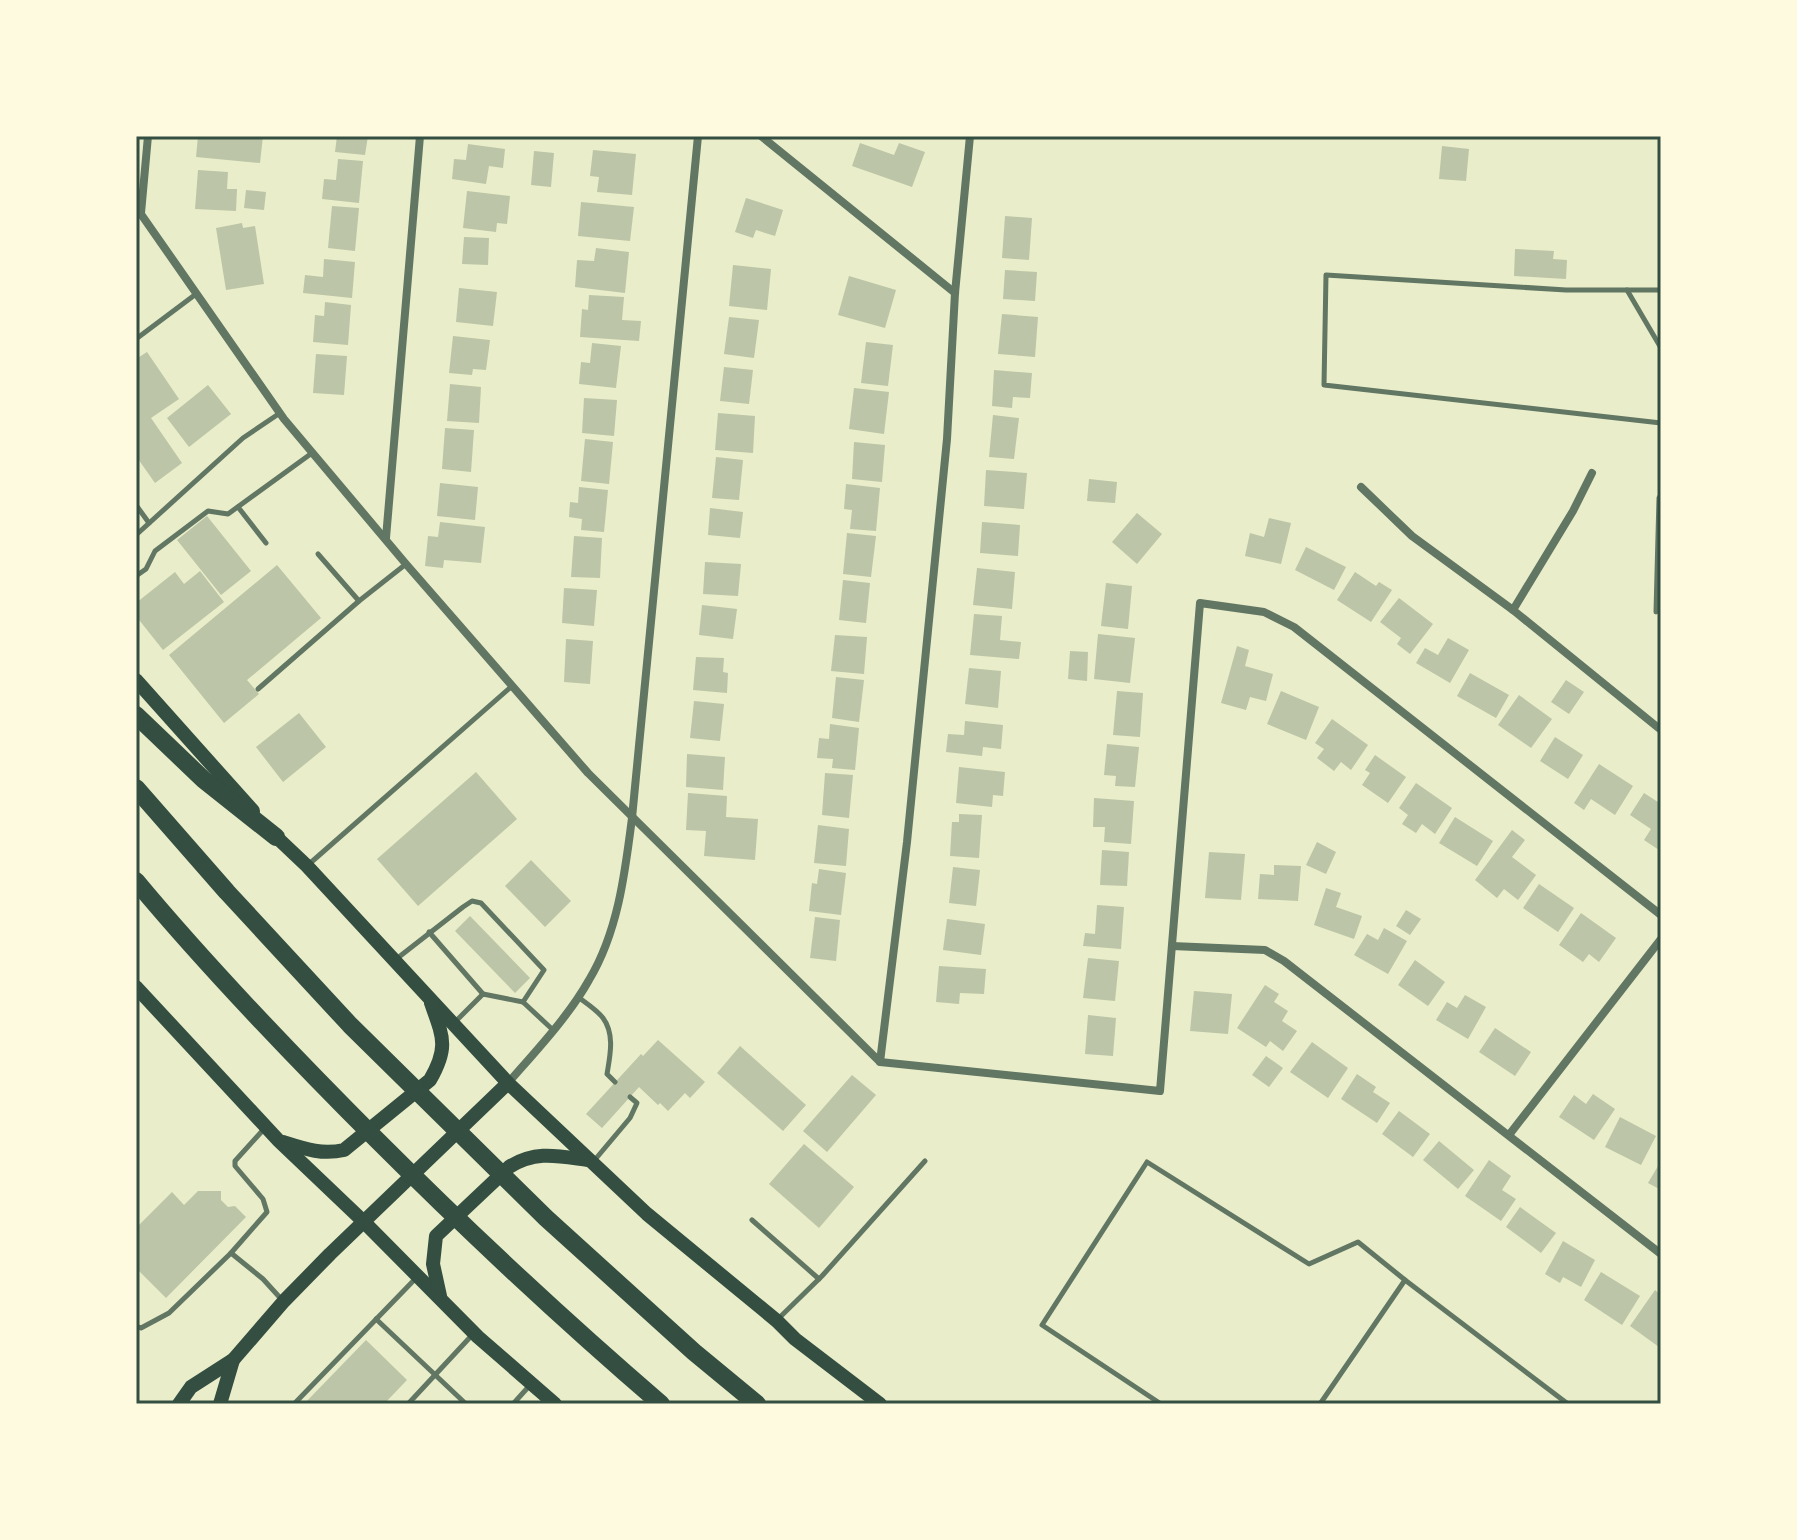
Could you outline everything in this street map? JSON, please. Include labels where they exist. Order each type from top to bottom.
[{"type":"highway","points":[[136,715],[204,780],[276,837]]},
{"type":"highway","points":[[136,788],[350,1025],[546,1218],[694,1352],[757,1404]]},
{"type":"highway","points":[[136,881],[223,981],[305,1068],[507,1268],[661,1404]]},
{"type":"main road","points":[[136,680],[276,837],[307,866],[508,1083],[647,1214],[795,1339],[880,1404]]},
{"type":"main road","points":[[136,987],[279,1141],[474,1333],[555,1404]]},
{"type":"main road","points":[[279,1141],[313,1152],[329,1154],[344,1150],[430,1080],[443,1049],[429,998]]},
{"type":"main road","points":[[179,1404],[191,1387],[233,1360],[284,1301],[508,1083]]},
{"type":"main road","points":[[440,1297],[433,1264],[436,1236],[499,1177],[522,1159],[536,1155],[590,1162]]},
{"type":"main road","points":[[220,1404],[233,1360]]},
{"type":"street","points":[[148,136],[138,211],[280,413],[406,564],[588,773],[880,1062],[1160,1091],[1200,603],[1264,612],[1294,627],[1661,915]]},
{"type":"street","points":[[386,538],[420,136]]},
{"type":"street","points":[[508,1083],[590,980],[606,943],[623,887],[698,136]]},
{"type":"street","points":[[761,136],[955,293]]},
{"type":"street","points":[[880,1062],[907,842],[941,501],[955,293],[970,136]]},
{"type":"street","points":[[1513,610],[1573,511],[1592,473]]},
{"type":"street","points":[[1361,487],[1412,536],[1513,610],[1661,730]]},
{"type":"street","points":[[1509,1135],[1661,939]]},
{"type":"street","points":[[1172,946],[1265,950],[1275,955],[1661,1254]]},
{"type":"lane","points":[[1661,290],[1566,290],[1326,275],[1324,385],[1661,423]]},
{"type":"lane","points":[[1627,290],[1661,348]]},
{"type":"lane","points":[[136,339],[197,294]]},
{"type":"lane","points":[[136,535],[243,438],[280,413]]},
{"type":"lane","points":[[136,576],[146,569],[155,551],[208,511],[228,514],[313,452]]},
{"type":"lane","points":[[1656,612],[1661,495]]},
{"type":"lane","points":[[136,505],[149,523]]},
{"type":"lane","points":[[238,507],[266,543]]},
{"type":"lane","points":[[318,554],[359,601]]},
{"type":"lane","points":[[258,689],[406,564]]},
{"type":"lane","points":[[307,866],[512,686]]},
{"type":"lane","points":[[394,960],[472,901],[481,903],[544,970],[523,1002]]},
{"type":"lane","points":[[429,932],[483,994],[523,1002],[553,1030]]},
{"type":"lane","points":[[453,1024],[483,994]]},
{"type":"lane","points":[[578,996],[603,1018],[610,1033],[611,1055],[607,1074],[615,1082]]},
{"type":"lane","points":[[590,1162],[630,1118],[637,1103],[630,1097]]},
{"type":"lane","points":[[136,1326],[141,1328],[169,1313],[231,1253],[267,1212],[263,1199],[235,1166],[235,1161],[266,1127]]},
{"type":"lane","points":[[777,1321],[925,1161]]},
{"type":"lane","points":[[1161,1404],[1042,1325],[1147,1162],[1309,1264],[1358,1242],[1568,1404]]},
{"type":"lane","points":[[752,1220],[819,1279]]},
{"type":"lane","points":[[231,1253],[284,1301]]},
{"type":"lane","points":[[294,1404],[418,1276]]},
{"type":"lane","points":[[1320,1404],[1405,1280]]},
{"type":"lane","points":[[376,1319],[466,1404]]},
{"type":"lane","points":[[408,1404],[474,1333]]},
{"type":"lane","points":[[513,1404],[531,1383]]},
{"type":"building","points":[[198,136],[263,136],[260,163],[196,157]]},
{"type":"building","points":[[337,136],[368,136],[365,155],[335,152]]},
{"type":"building","points":[[860,143],[894,155],[899,143],[925,152],[912,187],[852,166]]},
{"type":"building","points":[[468,144],[505,149],[503,168],[489,166],[486,184],[452,179],[454,159],[466,160]]},
{"type":"building","points":[[1442,146],[1469,149],[1466,181],[1439,179]]},
{"type":"building","points":[[593,150],[636,154],[632,195],[597,192],[599,177],[590,176]]},
{"type":"building","points":[[534,151],[554,153],[551,187],[531,185]]},
{"type":"building","points":[[338,159],[363,161],[359,203],[322,199],[324,179],[336,180]]},
{"type":"building","points":[[198,170],[228,172],[227,189],[237,189],[236,211],[195,209]]},
{"type":"building","points":[[246,190],[266,192],[264,210],[244,208]]},
{"type":"building","points":[[467,191],[510,196],[507,224],[497,223],[496,232],[463,228]]},
{"type":"building","points":[[746,198],[783,210],[775,236],[756,230],[753,238],[735,232]]},
{"type":"building","points":[[581,202],[634,207],[630,241],[578,236]]},
{"type":"building","points":[[332,206],[359,208],[355,251],[328,248]]},
{"type":"building","points":[[1005,216],[1032,218],[1029,260],[1002,258]]},
{"type":"building","points":[[242,223],[243,228],[255,226],[264,284],[226,290],[216,228]]},
{"type":"building","points":[[464,237],[489,238],[488,265],[462,264]]},
{"type":"building","points":[[596,248],[629,252],[625,293],[575,287],[577,260],[594,261]]},
{"type":"building","points":[[1515,249],[1554,251],[1553,259],[1567,260],[1566,279],[1514,276]]},
{"type":"building","points":[[324,259],[355,262],[352,298],[303,293],[305,275],[323,277]]},
{"type":"building","points":[[733,265],[771,269],[767,310],[729,306]]},
{"type":"building","points":[[1005,270],[1037,272],[1035,301],[1003,299]]},
{"type":"building","points":[[849,276],[896,290],[885,328],[838,315]]},
{"type":"building","points":[[459,288],[497,292],[493,326],[456,322]]},
{"type":"building","points":[[589,295],[624,297],[622,320],[641,321],[639,341],[580,337],[582,309],[588,310]]},
{"type":"building","points":[[325,302],[351,305],[348,345],[313,342],[315,315],[324,316]]},
{"type":"building","points":[[1002,314],[1038,317],[1035,357],[998,354]]},
{"type":"building","points":[[729,317],[759,320],[754,358],[724,354]]},
{"type":"building","points":[[453,336],[490,340],[486,370],[473,369],[472,375],[449,373]]},
{"type":"building","points":[[866,342],[893,345],[888,386],[861,383]]},
{"type":"building","points":[[592,343],[621,346],[616,388],[579,384],[581,362],[590,363]]},
{"type":"building","points":[[147,352],[179,399],[151,418],[182,463],[155,483],[136,456],[136,359]]},
{"type":"building","points":[[316,354],[347,356],[344,395],[313,393]]},
{"type":"building","points":[[724,367],[753,370],[749,404],[720,401]]},
{"type":"building","points":[[994,370],[1032,373],[1030,398],[1013,397],[1012,408],[992,406]]},
{"type":"building","points":[[450,384],[481,387],[479,423],[447,421]]},
{"type":"building","points":[[208,385],[231,414],[189,447],[167,418]]},
{"type":"building","points":[[854,388],[889,392],[884,434],[849,429]]},
{"type":"building","points":[[584,398],[617,400],[614,436],[582,433]]},
{"type":"building","points":[[718,413],[755,416],[753,453],[715,450]]},
{"type":"building","points":[[993,415],[1019,418],[1014,459],[989,457]]},
{"type":"building","points":[[445,428],[474,430],[471,472],[442,469]]},
{"type":"building","points":[[585,439],[613,442],[609,484],[581,481]]},
{"type":"building","points":[[854,442],[885,445],[882,482],[852,479]]},
{"type":"building","points":[[716,457],[743,460],[739,500],[712,498]]},
{"type":"building","points":[[986,470],[1027,473],[1024,509],[984,506]]},
{"type":"building","points":[[1089,479],[1117,482],[1115,503],[1087,501]]},
{"type":"building","points":[[440,483],[478,487],[475,520],[437,516]]},
{"type":"building","points":[[846,484],[880,488],[876,531],[850,529],[852,510],[844,509]]},
{"type":"building","points":[[579,487],[608,490],[604,532],[581,530],[582,519],[569,517],[570,502],[578,503]]},
{"type":"building","points":[[710,508],[743,512],[740,538],[708,535]]},
{"type":"building","points":[[1137,513],[1162,534],[1137,564],[1112,542]]},
{"type":"building","points":[[207,516],[251,571],[221,595],[177,540]]},
{"type":"building","points":[[1269,518],[1291,523],[1281,564],[1245,556],[1250,533],[1264,537]]},
{"type":"building","points":[[440,522],[485,527],[481,563],[444,560],[443,568],[425,566],[428,536],[438,537]]},
{"type":"building","points":[[982,522],[1020,525],[1018,556],[980,553]]},
{"type":"building","points":[[847,533],[876,536],[871,577],[843,574]]},
{"type":"building","points":[[574,536],[602,538],[600,578],[571,577]]},
{"type":"building","points":[[1306,547],[1346,567],[1334,590],[1295,570]]},
{"type":"building","points":[[705,562],[741,564],[738,596],[703,594]]},
{"type":"building","points":[[277,565],[321,618],[247,680],[259,694],[224,723],[169,655]]},
{"type":"building","points":[[977,568],[1015,572],[1012,609],[973,605]]},
{"type":"building","points":[[200,571],[224,602],[163,650],[136,616],[136,603],[175,572],[184,584]]},
{"type":"building","points":[[1355,572],[1376,586],[1379,582],[1392,590],[1371,622],[1337,600]]},
{"type":"building","points":[[843,580],[870,583],[866,623],[839,620]]},
{"type":"building","points":[[1106,583],[1132,586],[1128,629],[1101,626]]},
{"type":"building","points":[[564,588],[597,590],[594,626],[562,623]]},
{"type":"building","points":[[1399,598],[1433,624],[1410,654],[1397,644],[1401,638],[1380,622]]},
{"type":"building","points":[[702,605],[737,609],[733,639],[699,635]]},
{"type":"building","points":[[974,614],[1002,616],[1000,640],[1021,642],[1019,659],[970,655]]},
{"type":"building","points":[[1098,634],[1135,638],[1130,683],[1094,679]]},
{"type":"building","points":[[835,635],[867,637],[864,674],[831,671]]},
{"type":"building","points":[[1448,638],[1469,650],[1450,683],[1416,663],[1425,648],[1438,655]]},
{"type":"building","points":[[566,639],[593,641],[590,684],[564,682]]},
{"type":"building","points":[[1237,646],[1249,650],[1245,666],[1273,674],[1266,701],[1250,697],[1246,710],[1221,703]]},
{"type":"building","points":[[1070,651],[1088,652],[1087,681],[1068,679]]},
{"type":"building","points":[[696,657],[724,658],[723,672],[728,673],[727,693],[693,690]]},
{"type":"building","points":[[969,668],[1001,671],[998,708],[965,704]]},
{"type":"building","points":[[1470,673],[1509,695],[1496,718],[1457,696]]},
{"type":"building","points":[[836,677],[864,680],[859,722],[832,718]]},
{"type":"building","points":[[1566,680],[1584,692],[1569,714],[1551,702]]},
{"type":"building","points":[[1117,691],[1143,693],[1140,737],[1113,735]]},
{"type":"building","points":[[1281,691],[1319,707],[1306,740],[1267,724]]},
{"type":"building","points":[[1519,695],[1552,719],[1531,748],[1498,725]]},
{"type":"building","points":[[694,701],[724,704],[720,741],[690,738]]},
{"type":"building","points":[[299,713],[326,747],[283,782],[256,747]]},
{"type":"building","points":[[1332,719],[1368,745],[1351,770],[1341,762],[1334,771],[1317,758],[1324,749],[1315,743]]},
{"type":"building","points":[[965,721],[1003,725],[1001,749],[983,747],[982,756],[946,752],[948,734],[964,735]]},
{"type":"building","points":[[830,724],[859,728],[855,770],[832,768],[833,759],[817,758],[819,738],[829,739]]},
{"type":"building","points":[[1555,737],[1583,755],[1568,779],[1540,761]]},
{"type":"building","points":[[1107,744],[1139,747],[1135,787],[1115,786],[1116,776],[1104,775]]},
{"type":"building","points":[[687,754],[725,757],[723,790],[686,787]]},
{"type":"building","points":[[1375,755],[1406,777],[1388,803],[1362,785],[1370,773],[1365,770]]},
{"type":"building","points":[[1599,764],[1633,786],[1615,815],[1591,799],[1584,810],[1574,803]]},
{"type":"building","points":[[959,767],[1005,772],[1003,796],[993,795],[992,807],[956,803]]},
{"type":"building","points":[[476,772],[517,819],[418,906],[377,859]]},
{"type":"building","points":[[825,773],[853,775],[849,818],[822,815]]},
{"type":"building","points":[[1416,783],[1452,808],[1435,834],[1422,824],[1416,833],[1402,824],[1408,815],[1399,808]]},
{"type":"building","points":[[688,793],[727,796],[726,817],[758,819],[755,860],[704,856],[706,831],[686,830]]},
{"type":"building","points":[[1644,793],[1661,804],[1659,850],[1644,840],[1651,829],[1630,815]]},
{"type":"building","points":[[1094,798],[1134,801],[1131,844],[1104,842],[1105,827],[1093,827]]},
{"type":"building","points":[[959,814],[982,815],[979,858],[950,856],[952,822],[959,822]]},
{"type":"building","points":[[1455,817],[1493,841],[1477,866],[1439,843]]},
{"type":"building","points":[[818,825],[849,829],[846,866],[814,863]]},
{"type":"building","points":[[1512,830],[1525,840],[1512,857],[1536,875],[1518,900],[1504,889],[1497,898],[1475,880]]},
{"type":"building","points":[[1317,842],[1336,852],[1326,874],[1306,865]]},
{"type":"building","points":[[1102,850],[1129,852],[1127,886],[1100,885]]},
{"type":"building","points":[[1209,852],[1245,854],[1241,900],[1205,898]]},
{"type":"building","points":[[531,860],[571,901],[545,927],[505,886]]},
{"type":"building","points":[[1274,865],[1301,866],[1298,901],[1258,899],[1260,874],[1274,875]]},
{"type":"building","points":[[953,867],[980,870],[976,906],[949,903]]},
{"type":"building","points":[[819,869],[846,873],[841,915],[809,911],[812,883],[817,884]]},
{"type":"building","points":[[1539,884],[1574,908],[1558,932],[1523,908]]},
{"type":"building","points":[[1326,888],[1341,893],[1336,907],[1362,916],[1354,939],[1314,925]]},
{"type":"building","points":[[1097,905],[1124,907],[1121,949],[1083,946],[1085,933],[1095,934]]},
{"type":"building","points":[[1406,910],[1421,919],[1410,935],[1396,926]]},
{"type":"building","points":[[1581,913],[1616,938],[1599,962],[1589,954],[1583,962],[1559,945]]},
{"type":"building","points":[[470,916],[530,978],[515,993],[455,931]]},
{"type":"building","points":[[815,917],[840,920],[836,961],[810,958]]},
{"type":"building","points":[[947,919],[985,924],[981,955],[943,950]]},
{"type":"building","points":[[1384,928],[1407,941],[1388,974],[1354,955],[1367,934],[1378,940]]},
{"type":"building","points":[[1088,958],[1119,961],[1115,1001],[1083,998]]},
{"type":"building","points":[[1415,960],[1445,982],[1428,1006],[1398,985]]},
{"type":"building","points":[[939,966],[986,969],[984,994],[960,993],[959,1004],[936,1002]]},
{"type":"building","points":[[1265,985],[1279,994],[1274,1002],[1288,1011],[1282,1021],[1297,1031],[1283,1051],[1270,1041],[1266,1047],[1237,1028]]},
{"type":"building","points":[[1194,991],[1232,994],[1228,1034],[1190,1031]]},
{"type":"building","points":[[1465,995],[1486,1007],[1468,1039],[1436,1020],[1447,1002],[1457,1008]]},
{"type":"building","points":[[1088,1015],[1116,1018],[1113,1056],[1085,1054]]},
{"type":"building","points":[[1495,1028],[1531,1052],[1515,1076],[1479,1052]]},
{"type":"building","points":[[658,1040],[705,1082],[690,1098],[685,1093],[668,1111],[639,1087],[602,1128],[586,1114],[641,1054],[643,1056]]},
{"type":"building","points":[[1312,1042],[1348,1068],[1328,1098],[1290,1072]]},
{"type":"building","points":[[740,1046],[806,1105],[783,1131],[717,1073]]},
{"type":"building","points":[[1266,1056],[1283,1068],[1269,1087],[1252,1075]]},
{"type":"building","points":[[1357,1074],[1376,1087],[1373,1092],[1390,1103],[1377,1123],[1341,1099]]},
{"type":"building","points":[[852,1075],[876,1095],[827,1152],[803,1131]]},
{"type":"building","points":[[1593,1094],[1615,1109],[1594,1140],[1559,1117],[1574,1095],[1586,1104]]},
{"type":"building","points":[[1399,1111],[1430,1134],[1413,1157],[1382,1134]]},
{"type":"building","points":[[1620,1117],[1656,1136],[1641,1165],[1605,1147]]},
{"type":"building","points":[[1439,1141],[1474,1170],[1458,1189],[1423,1160]]},
{"type":"building","points":[[804,1144],[854,1187],[819,1228],[769,1184]]},
{"type":"building","points":[[1489,1160],[1511,1176],[1502,1190],[1516,1199],[1501,1221],[1465,1196]]},
{"type":"building","points":[[1661,1161],[1661,1190],[1648,1183]]},
{"type":"building","points":[[198,1191],[221,1191],[221,1200],[228,1207],[235,1206],[246,1217],[166,1298],[136,1268],[136,1228],[172,1192],[184,1205]]},
{"type":"building","points":[[1520,1207],[1556,1233],[1541,1253],[1506,1227]]},
{"type":"building","points":[[1563,1241],[1595,1260],[1581,1287],[1563,1277],[1560,1283],[1545,1274]]},
{"type":"building","points":[[1601,1272],[1640,1296],[1622,1325],[1584,1300]]},
{"type":"building","points":[[1655,1290],[1661,1295],[1659,1347],[1630,1326]]},
{"type":"building","points":[[366,1340],[407,1380],[384,1404],[304,1404]]}]
